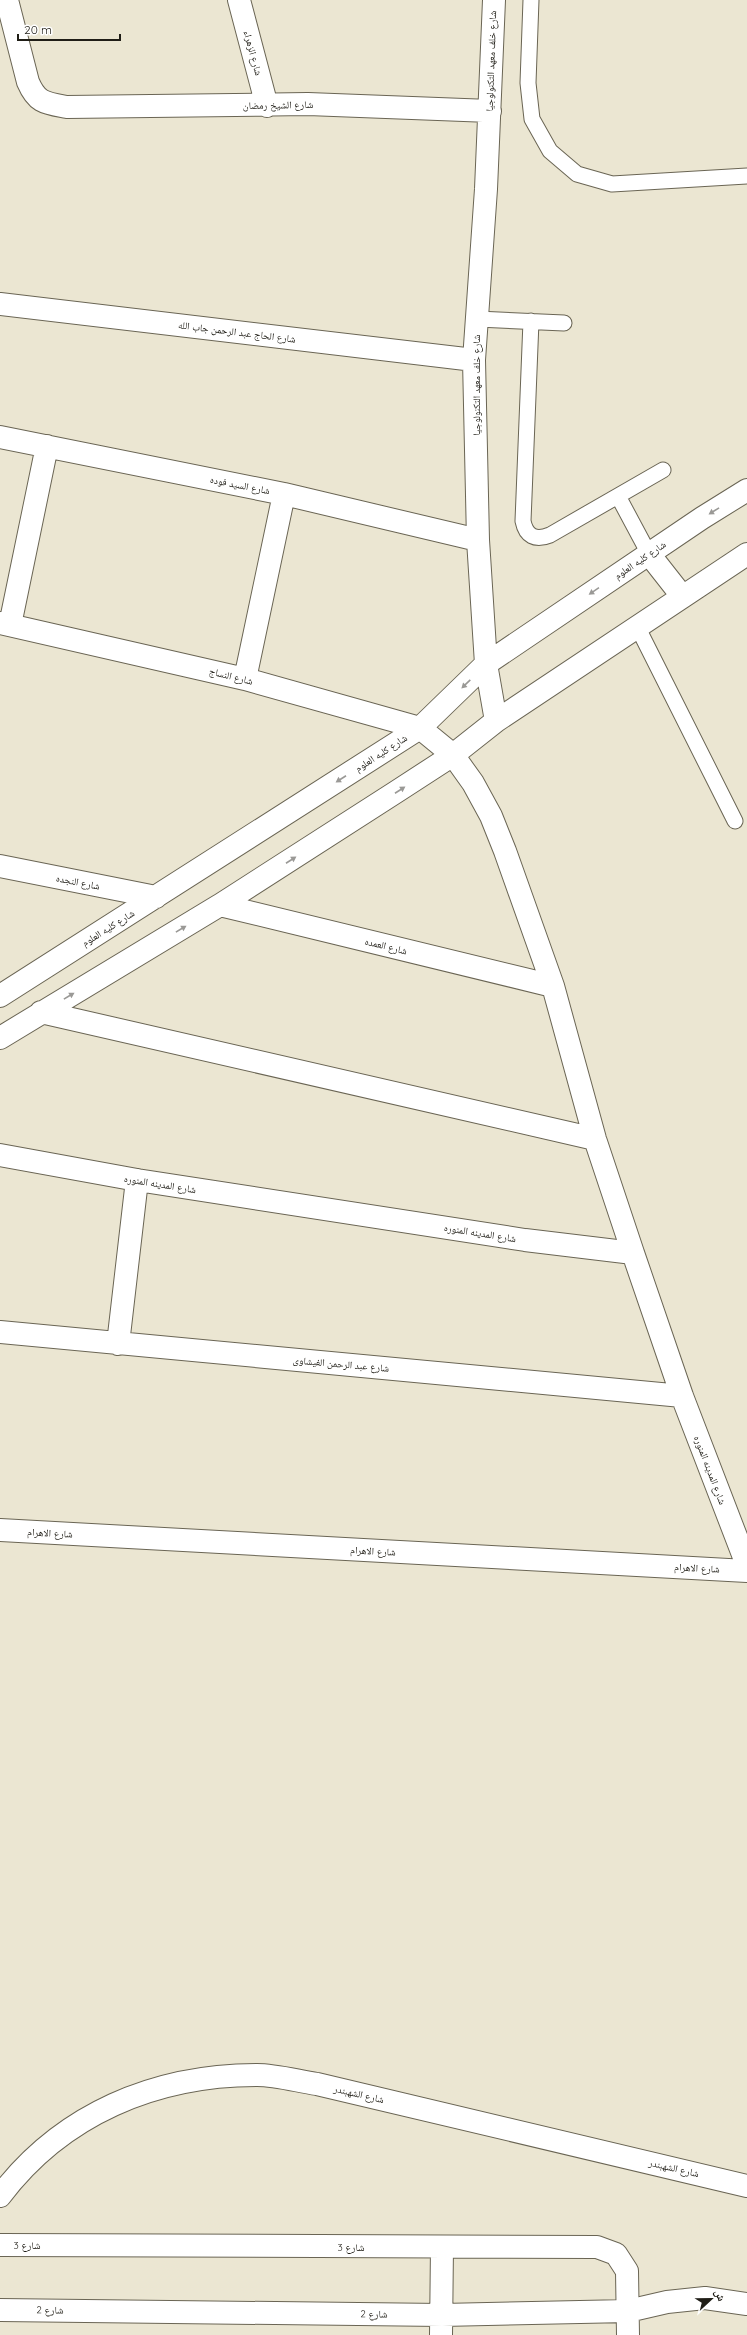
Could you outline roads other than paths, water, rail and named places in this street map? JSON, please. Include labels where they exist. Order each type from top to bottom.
[{"type":"street","name":"شارع الشيخ رمضان","points":[[7,0],[33,95],[46,104],[67,107],[267,106],[308,104],[490,111]]},
{"type":"street","name":"شارع الزهراء","points":[[239,0],[267,106]]},
{"type":"street","name":"شارع خلف معهد التكنولوجيا","points":[[494,0],[490,111],[474,360],[478,540],[486,664],[496,721]]},
{"type":"street","name":"شارع الحاج عبد الرحمن جاب الله","points":[[0,304],[474,360]]},
{"type":"street","name":"شارع السيد فوده","points":[[0,436],[284,494],[478,540]]},
{"type":"street","points":[[5,624],[47,446]]},
{"type":"street","name":"شارع كليه العلوم","points":[[0,996],[420,728],[486,664],[648,554],[747,490]]},
{"type":"street","points":[[245,679],[284,494]]},
{"type":"street","points":[[648,554],[682,596]]},
{"type":"street","points":[[0,1038],[220,905],[453,755],[496,721],[747,554]]},
{"type":"street","name":"شارع النساج","points":[[5,624],[245,679],[420,728],[453,755],[473,783],[491,816],[552,986],[595,1139],[633,1253]]},
{"type":"street","name":"شارع النجده","points":[[0,866],[156,897]]},
{"type":"street","name":"شارع العمده","points":[[220,905],[552,986]]},
{"type":"street","points":[[41,1012],[595,1139]]},
{"type":"street","name":"شارع المدينه المنوره","points":[[0,1155],[137,1180],[525,1240],[633,1253],[682,1396],[747,1565]]},
{"type":"street","points":[[118,1344],[137,1180]]},
{"type":"street","name":"شارع عبد الرحمن الفيشاوى","points":[[0,1332],[682,1396]]},
{"type":"street","name":"شارع الاهرام","points":[[0,1530],[747,1571]]},
{"type":"street","name":"شارع الشهبندر","points":[[0,2196],[41,2151],[89,2116],[142,2091],[199,2077],[258,2074],[317,2084],[747,2186]]},
{"type":"street","name":"شارع 3","points":[[0,2245],[597,2247],[616,2254],[627,2271],[628,2335]]},
{"type":"street","points":[[441,2325],[442,2247]]},
{"type":"street","name":"شارع 2","points":[[0,2310],[441,2325],[628,2311],[667,2302],[705,2298],[747,2304]]},
{"type":"lane","points":[[531,0],[528,83],[532,119],[550,151],[577,174],[612,184],[747,176]]},
{"type":"lane","points":[[477,319],[564,323]]},
{"type":"lane","points":[[531,321],[524,521],[525,530],[531,537],[541,539],[663,470]]},
{"type":"lane","points":[[618,496],[648,554]]},
{"type":"lane","points":[[637,626],[735,821]]}]
